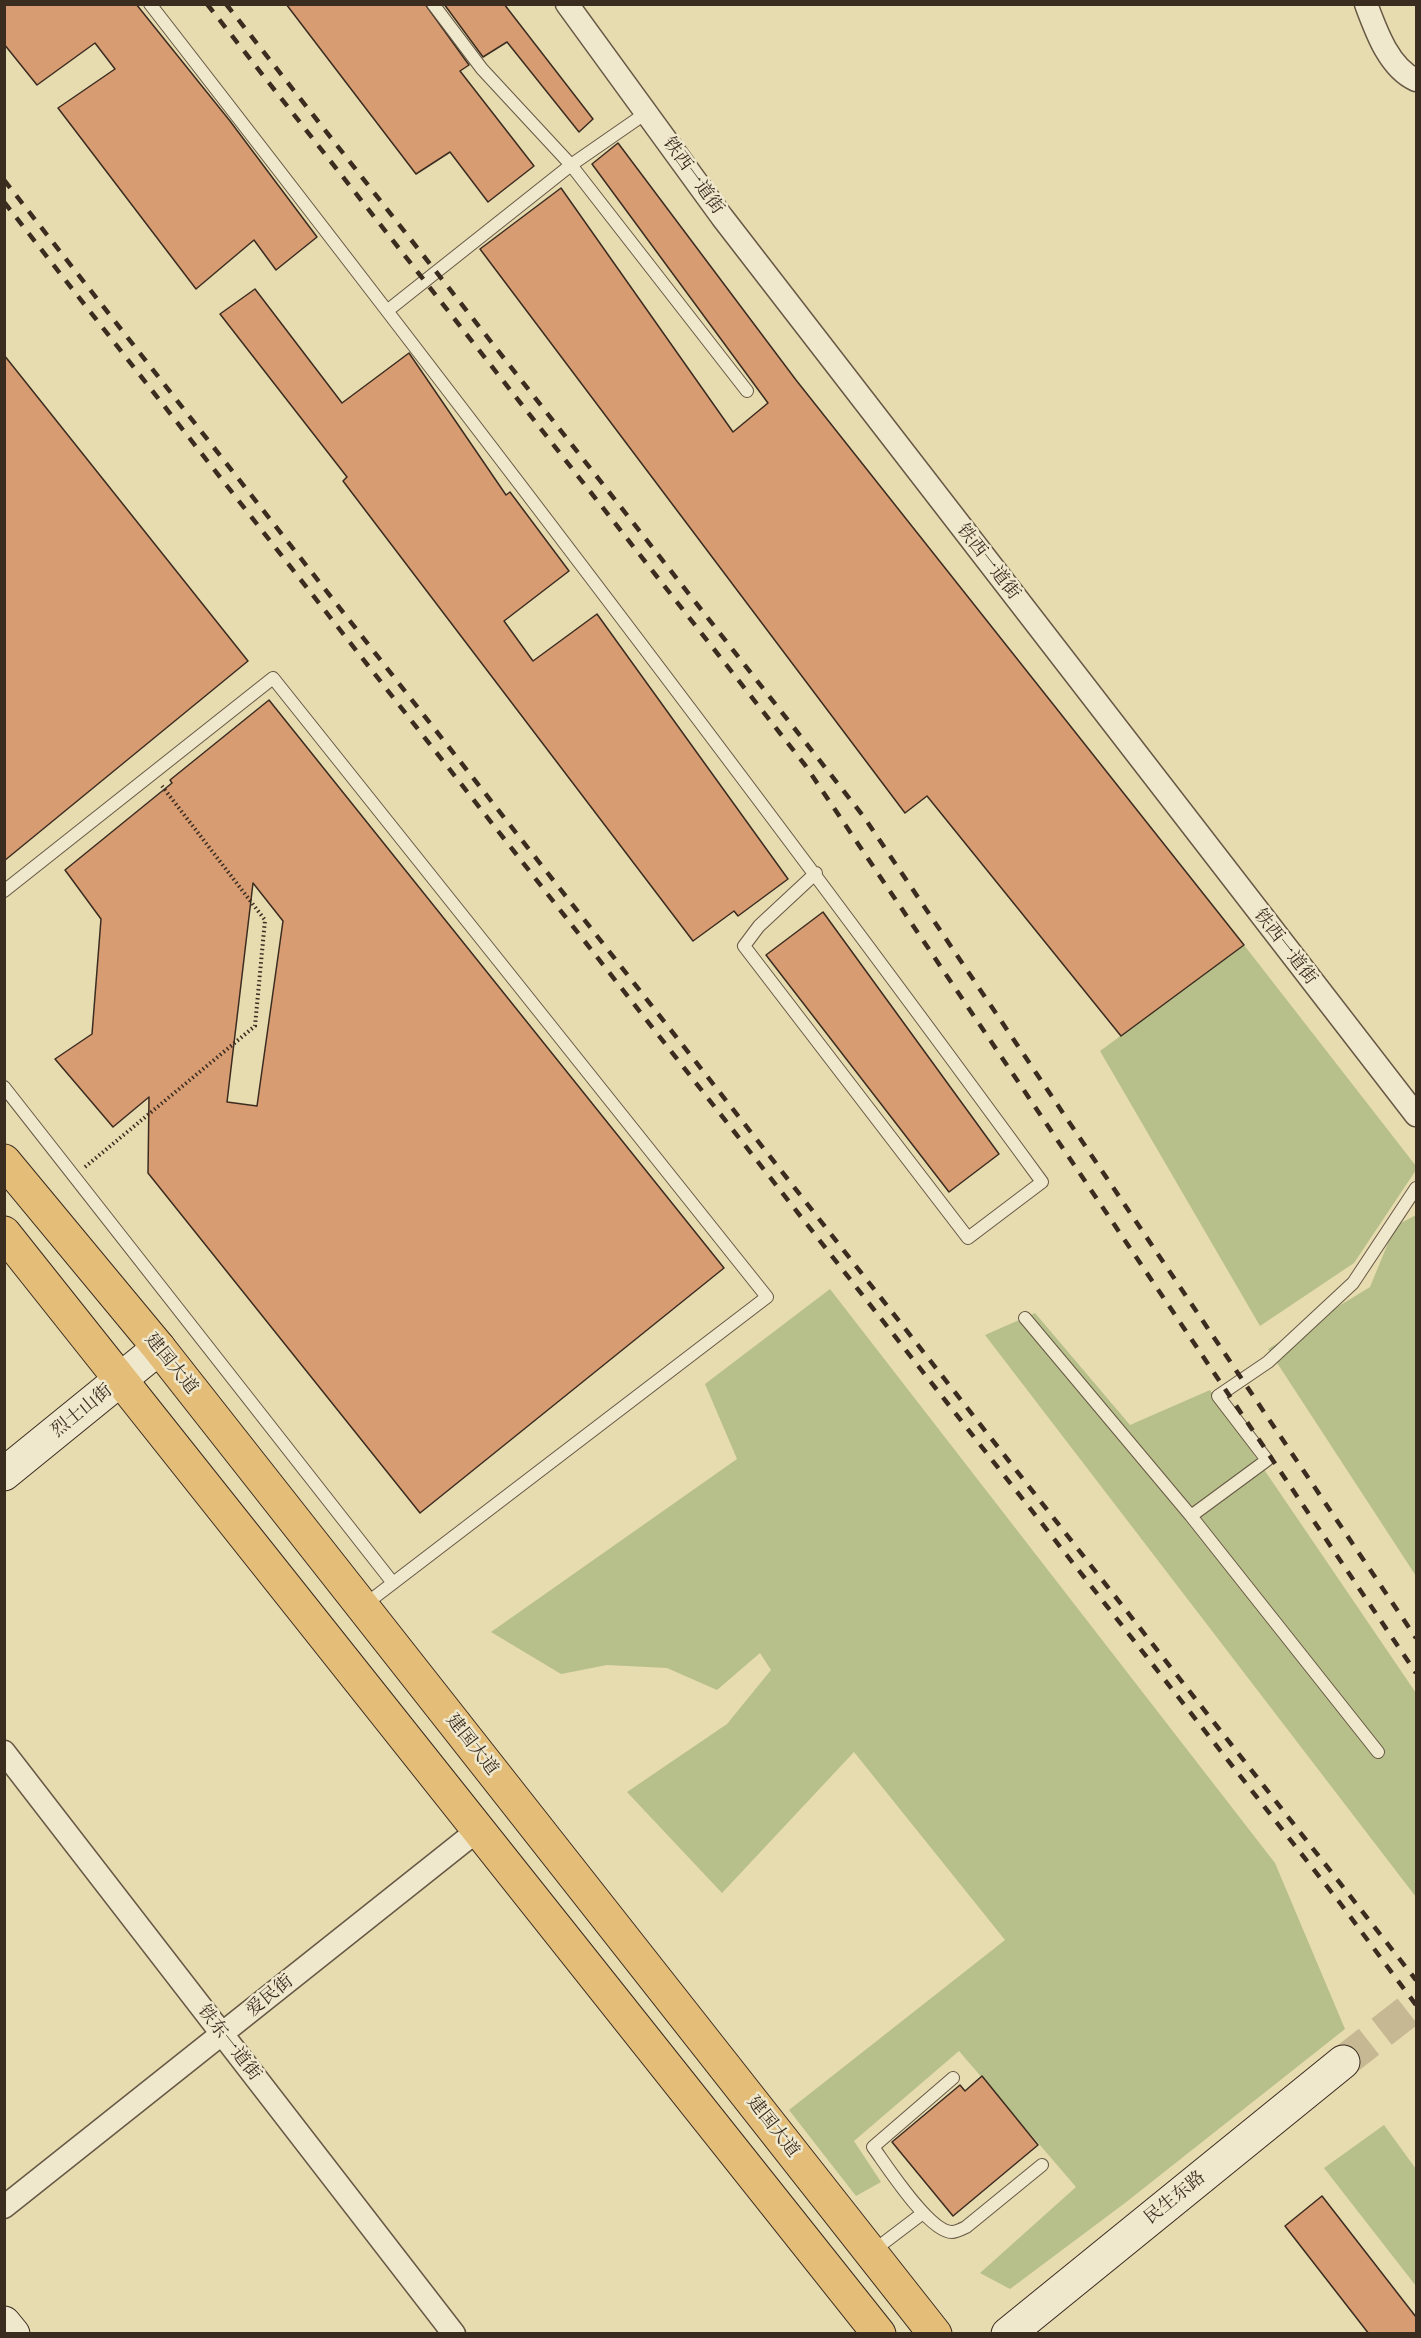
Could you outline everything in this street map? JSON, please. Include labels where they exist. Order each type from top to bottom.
[{"type":"highway","name":"建国大道","points":[[4,1161],[159,1347],[935,2334]]},
{"type":"highway","points":[[4,1233],[879,2334]]},
{"type":"main road","name":"烈士山街","points":[[4,1474],[159,1347]]},
{"type":"main road","name":"民生东路","points":[[1008,2334],[1343,2062]]},
{"type":"main road","points":[[4,2323],[13,2334]]},
{"type":"street","name":"铁西一道街","points":[[567,4],[722,217],[1416,1115]]},
{"type":"street","points":[[1366,4],[1380,40],[1407,76],[1416,81]]},
{"type":"street","name":"铁东一道街","points":[[4,1752],[454,2334]]},
{"type":"street","name":"爱民街","points":[[4,2207],[478,1830]]},
{"type":"lane","points":[[150,4],[387,310],[816,873],[1042,1182],[968,1238],[744,946],[759,926],[816,873]]},
{"type":"lane","points":[[433,4],[482,69],[571,165],[747,391]]},
{"type":"lane","points":[[387,310],[571,165],[646,112]]},
{"type":"lane","points":[[4,891],[273,678],[767,1296],[362,1606]]},
{"type":"lane","points":[[4,1087],[393,1583]]},
{"type":"lane","points":[[1191,1516],[1267,1460],[1218,1396],[1268,1362],[1353,1283],[1416,1188]]},
{"type":"lane","points":[[1025,1318],[1191,1516],[1378,1752]]},
{"type":"lane","points":[[953,2078],[873,2147],[923,2213],[940,2228],[952,2232],[966,2228],[1042,2166]]},
{"type":"lane","points":[[872,2252],[923,2213]]},
{"type":"path","points":[[74,1176],[255,1026],[265,920],[152,773]]},
{"type":"green space","points":[[1244,945],[1416,1166],[1416,1170],[1354,1263],[1260,1326],[1100,1051]]},
{"type":"green space","points":[[1416,1215],[1416,1576],[1268,1349],[1370,1287],[1395,1226]]},
{"type":"green space","points":[[830,1289],[1275,1863],[1345,2029],[1125,2203],[1010,2289],[980,2273],[1076,2187],[959,2051],[854,2141],[881,2182],[856,2196],[789,2110],[1005,1940],[854,1752],[722,1893],[627,1792],[727,1724],[771,1670],[760,1653],[717,1690],[667,1668],[607,1665],[561,1674],[491,1632],[737,1459],[705,1384]]},
{"type":"green space","points":[[1035,1313],[1130,1425],[1210,1390],[1416,1693],[1416,1897],[985,1335]]},
{"type":"green space","points":[[1384,2125],[1416,2169],[1416,2286],[1324,2168]]},
{"type":"building","points":[[4,4],[136,4],[230,121],[317,237],[276,270],[254,240],[196,289],[58,108],[115,69],[95,43],[37,85],[4,44]]},
{"type":"building","points":[[286,4],[425,4],[469,65],[460,71],[534,166],[488,202],[450,152],[416,174]]},
{"type":"building","points":[[444,4],[504,4],[593,119],[579,132],[507,42],[483,57]]},
{"type":"building","points":[[618,143],[796,380],[1244,945],[1121,1036],[927,796],[905,813],[480,249],[561,188],[733,432],[768,403],[592,164]]},
{"type":"building","points":[[255,289],[342,403],[409,353],[506,495],[510,492],[569,571],[504,621],[533,661],[597,614],[788,879],[738,916],[734,911],[693,941],[343,481],[347,477],[220,314]]},
{"type":"building","points":[[4,355],[248,661],[4,861]]},
{"type":"building","points":[[269,700],[724,1268],[420,1513],[148,1173],[149,1097],[113,1127],[55,1059],[92,1034],[101,919],[65,870],[172,783],[170,780]],"holes":[[[253,883],[283,921],[257,1106],[227,1102]]]},
{"type":"building","points":[[823,912],[999,1154],[949,1192],[766,955]]},
{"type":"building","points":[[982,2076],[1038,2145],[953,2216],[892,2142],[960,2085],[965,2091]]},
{"type":"building","points":[[1322,2196],[1416,2317],[1416,2334],[1369,2334],[1285,2226]]},
{"type":"tunnel","points":[[1343,2062],[1416,2005]]},
{"type":"railway","points":[[207,4],[805,765],[1416,1673]]},
{"type":"railway","points":[[226,4],[864,817],[1416,1638]]},
{"type":"railway","points":[[4,180],[1416,1980]]},
{"type":"railway","points":[[4,202],[1340,1903],[1416,2005]]}]
